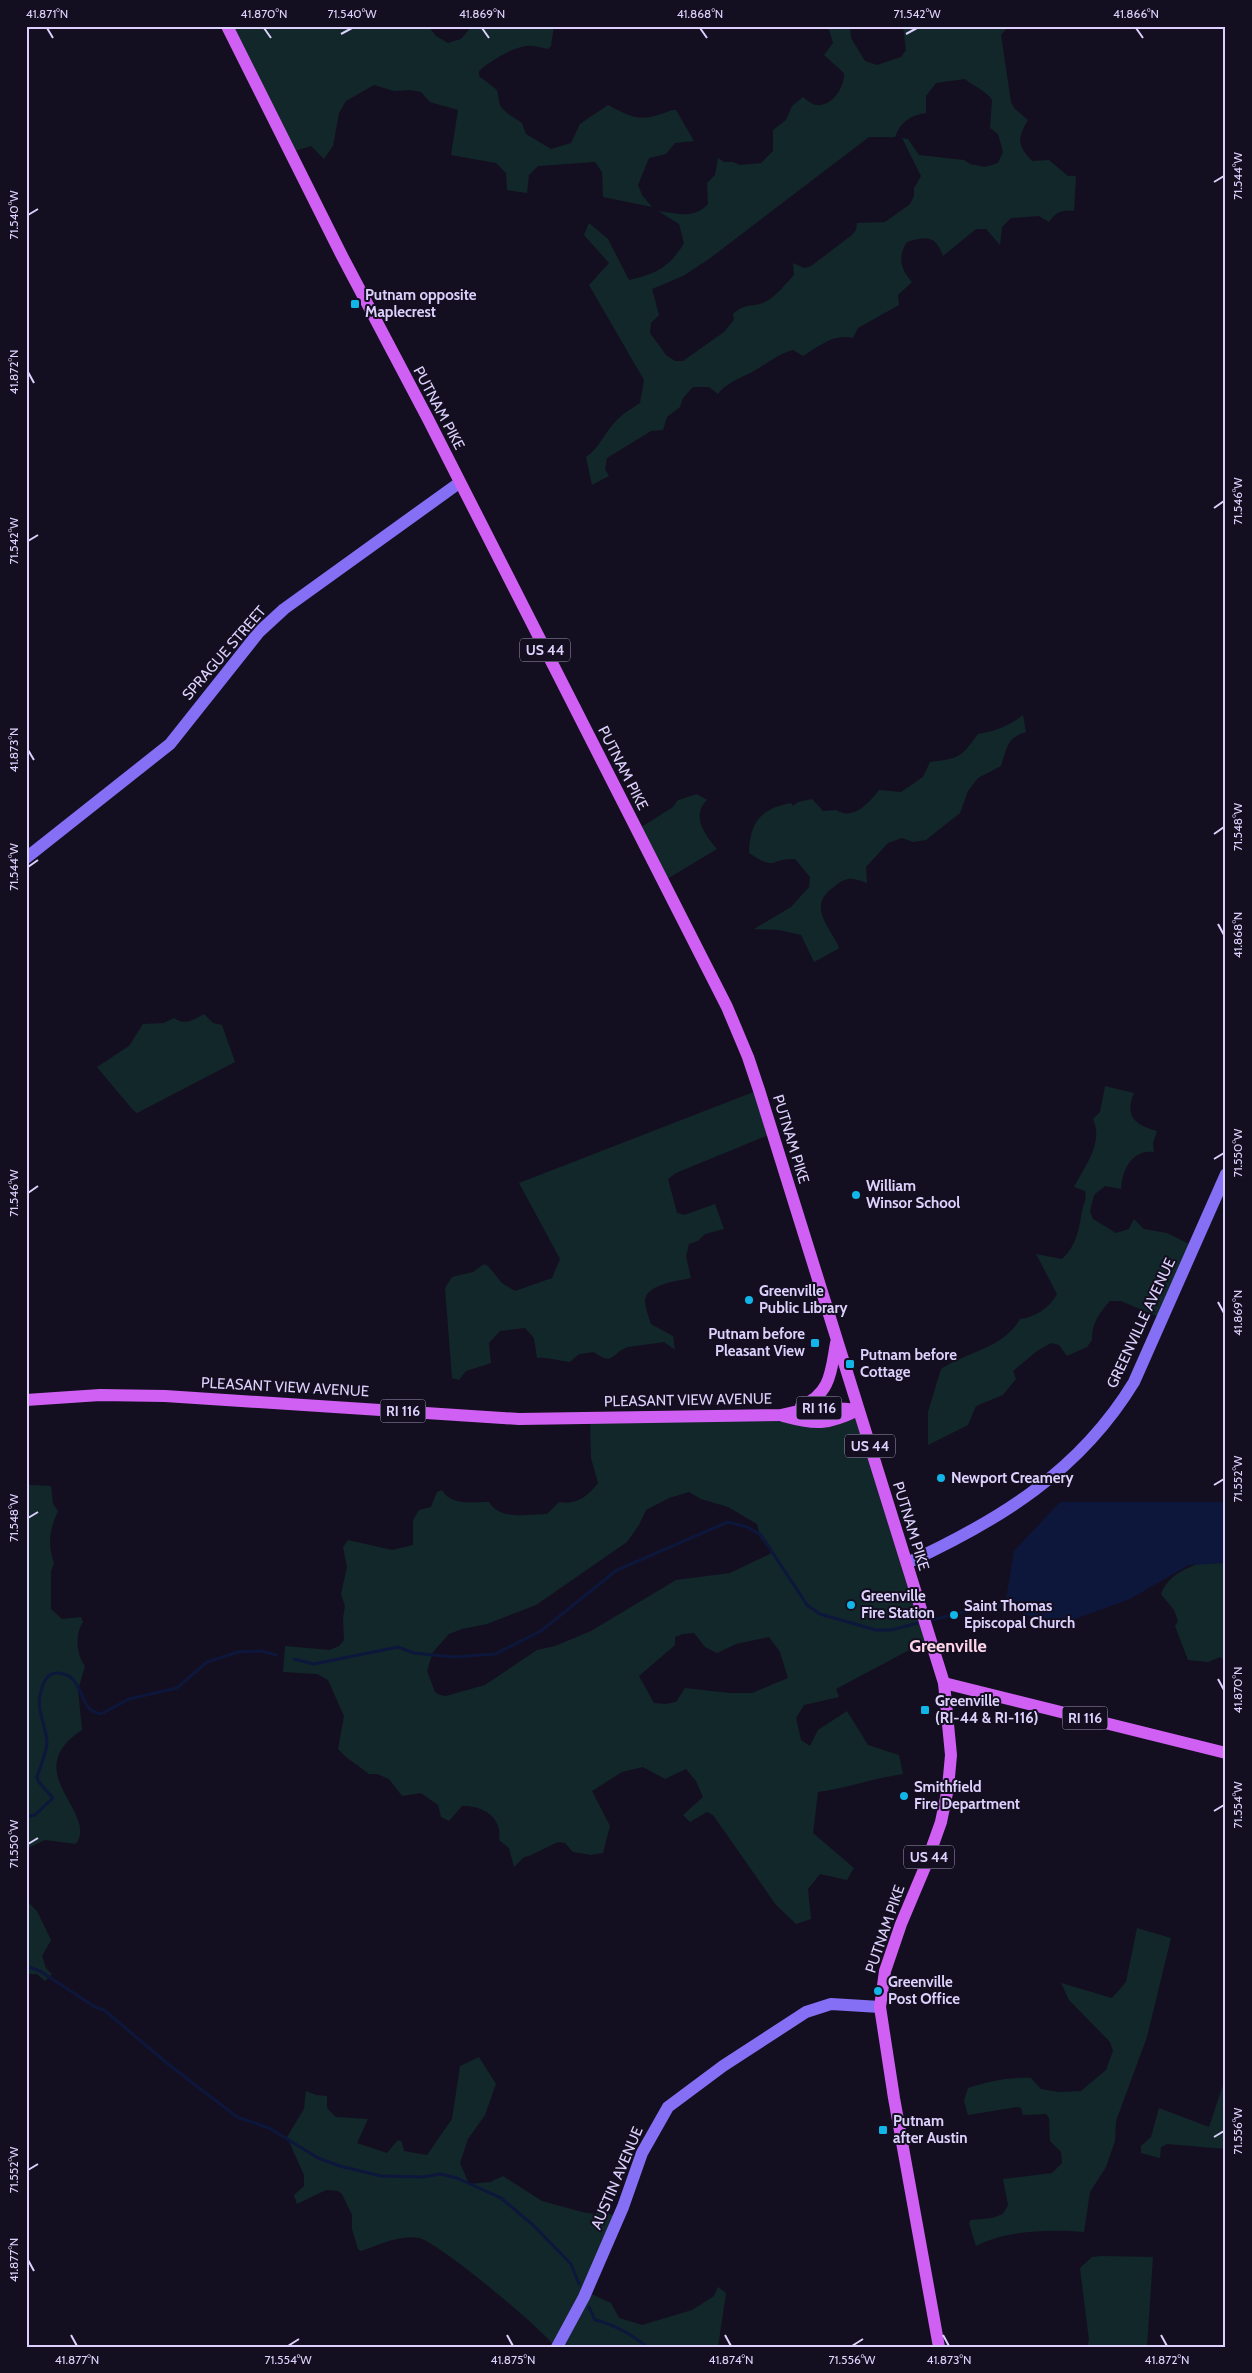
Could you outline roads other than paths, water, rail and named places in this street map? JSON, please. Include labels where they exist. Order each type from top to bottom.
[{"type":"main road","name":"PUTNAM PIKE","points":[[227,26],[341,254],[727,1007],[748,1057],[907,1563],[914,1593],[944,1683],[950,1726],[951,1755],[948,1788],[941,1822],[885,1971],[880,2007],[893,2094],[940,2347]]},
{"type":"main road","points":[[781,1415],[816,1400],[825,1387],[832,1369],[836,1339]]},
{"type":"main road","name":"PLEASANT VIEW AVENUE","points":[[26,1400],[118,1395],[165,1396],[519,1419],[781,1415],[806,1408],[833,1407],[858,1410]]},
{"type":"main road","name":"RI 116","points":[[944,1683],[1226,1753]]},
{"type":"street","name":"SPRAGUE STREET","points":[[26,858],[170,744],[260,632],[284,609],[459,483]]},
{"type":"street","name":"GREENVILLE AVENUE","points":[[907,1563],[989,1522],[1060,1471],[1086,1446],[1116,1411],[1134,1382],[1226,1174]]},
{"type":"street","name":"AUSTIN AVENUE","points":[[557,2347],[584,2297],[623,2207],[642,2154],[668,2107],[723,2066],[806,2012],[831,2004],[880,2007]]},
{"type":"water","points":[[1060,1502],[1226,1502],[1226,1563],[1189,1565],[1130,1599],[1053,1627],[1005,1605],[1014,1551]]},
{"type":"waterway","points":[[294,1659],[314,1664],[398,1647],[414,1653],[453,1657],[495,1654],[541,1631],[617,1570],[728,1522],[747,1527],[761,1535],[807,1605],[820,1614],[876,1630],[891,1630],[922,1622]]},
{"type":"waterway","points":[[928,1621],[971,1610],[1005,1605]]},
{"type":"waterway","points":[[26,1817],[35,1815],[53,1798],[38,1781],[37,1777],[47,1744],[40,1712],[40,1698],[44,1682],[54,1673],[64,1674],[74,1680],[88,1707],[94,1712],[101,1714],[129,1699],[177,1688],[207,1662],[238,1652],[261,1651],[276,1655]]},
{"type":"waterway","points":[[26,1966],[40,1971],[95,2007],[104,2010],[168,2064],[237,2117],[269,2128],[318,2158],[340,2166],[381,2176],[423,2177],[440,2174],[457,2178],[501,2198],[533,2225],[571,2264],[579,2284]]},
{"type":"waterway","points":[[589,2307],[595,2320],[622,2330],[647,2347]]},
{"type":"place","name":"Putnam opposite Maplecrest","points":[[355,304]]},
{"type":"place","name":"William Winsor School","points":[[856,1195]]},
{"type":"place","name":"Greenville Public Library","points":[[749,1300]]},
{"type":"place","name":"Putnam before Pleasant View","points":[[815,1343]]},
{"type":"place","name":"Putnam before Cottage","points":[[850,1364]]},
{"type":"place","name":"Newport Creamery","points":[[941,1478]]},
{"type":"place","name":"Greenville Fire Station","points":[[851,1605]]},
{"type":"place","name":"Saint Thomas Episcopal Church","points":[[954,1615]]},
{"type":"place","name":"Greenville (RI-44 & RI-116)","points":[[925,1710]]},
{"type":"place","name":"Smithfield Fire Department","points":[[904,1796]]},
{"type":"place","name":"Greenville Post Office","points":[[878,1991]]},
{"type":"place","name":"Putnam after Austin","points":[[883,2130]]},
{"type":"district","name":"Greenville","points":[[948,1646]]}]
